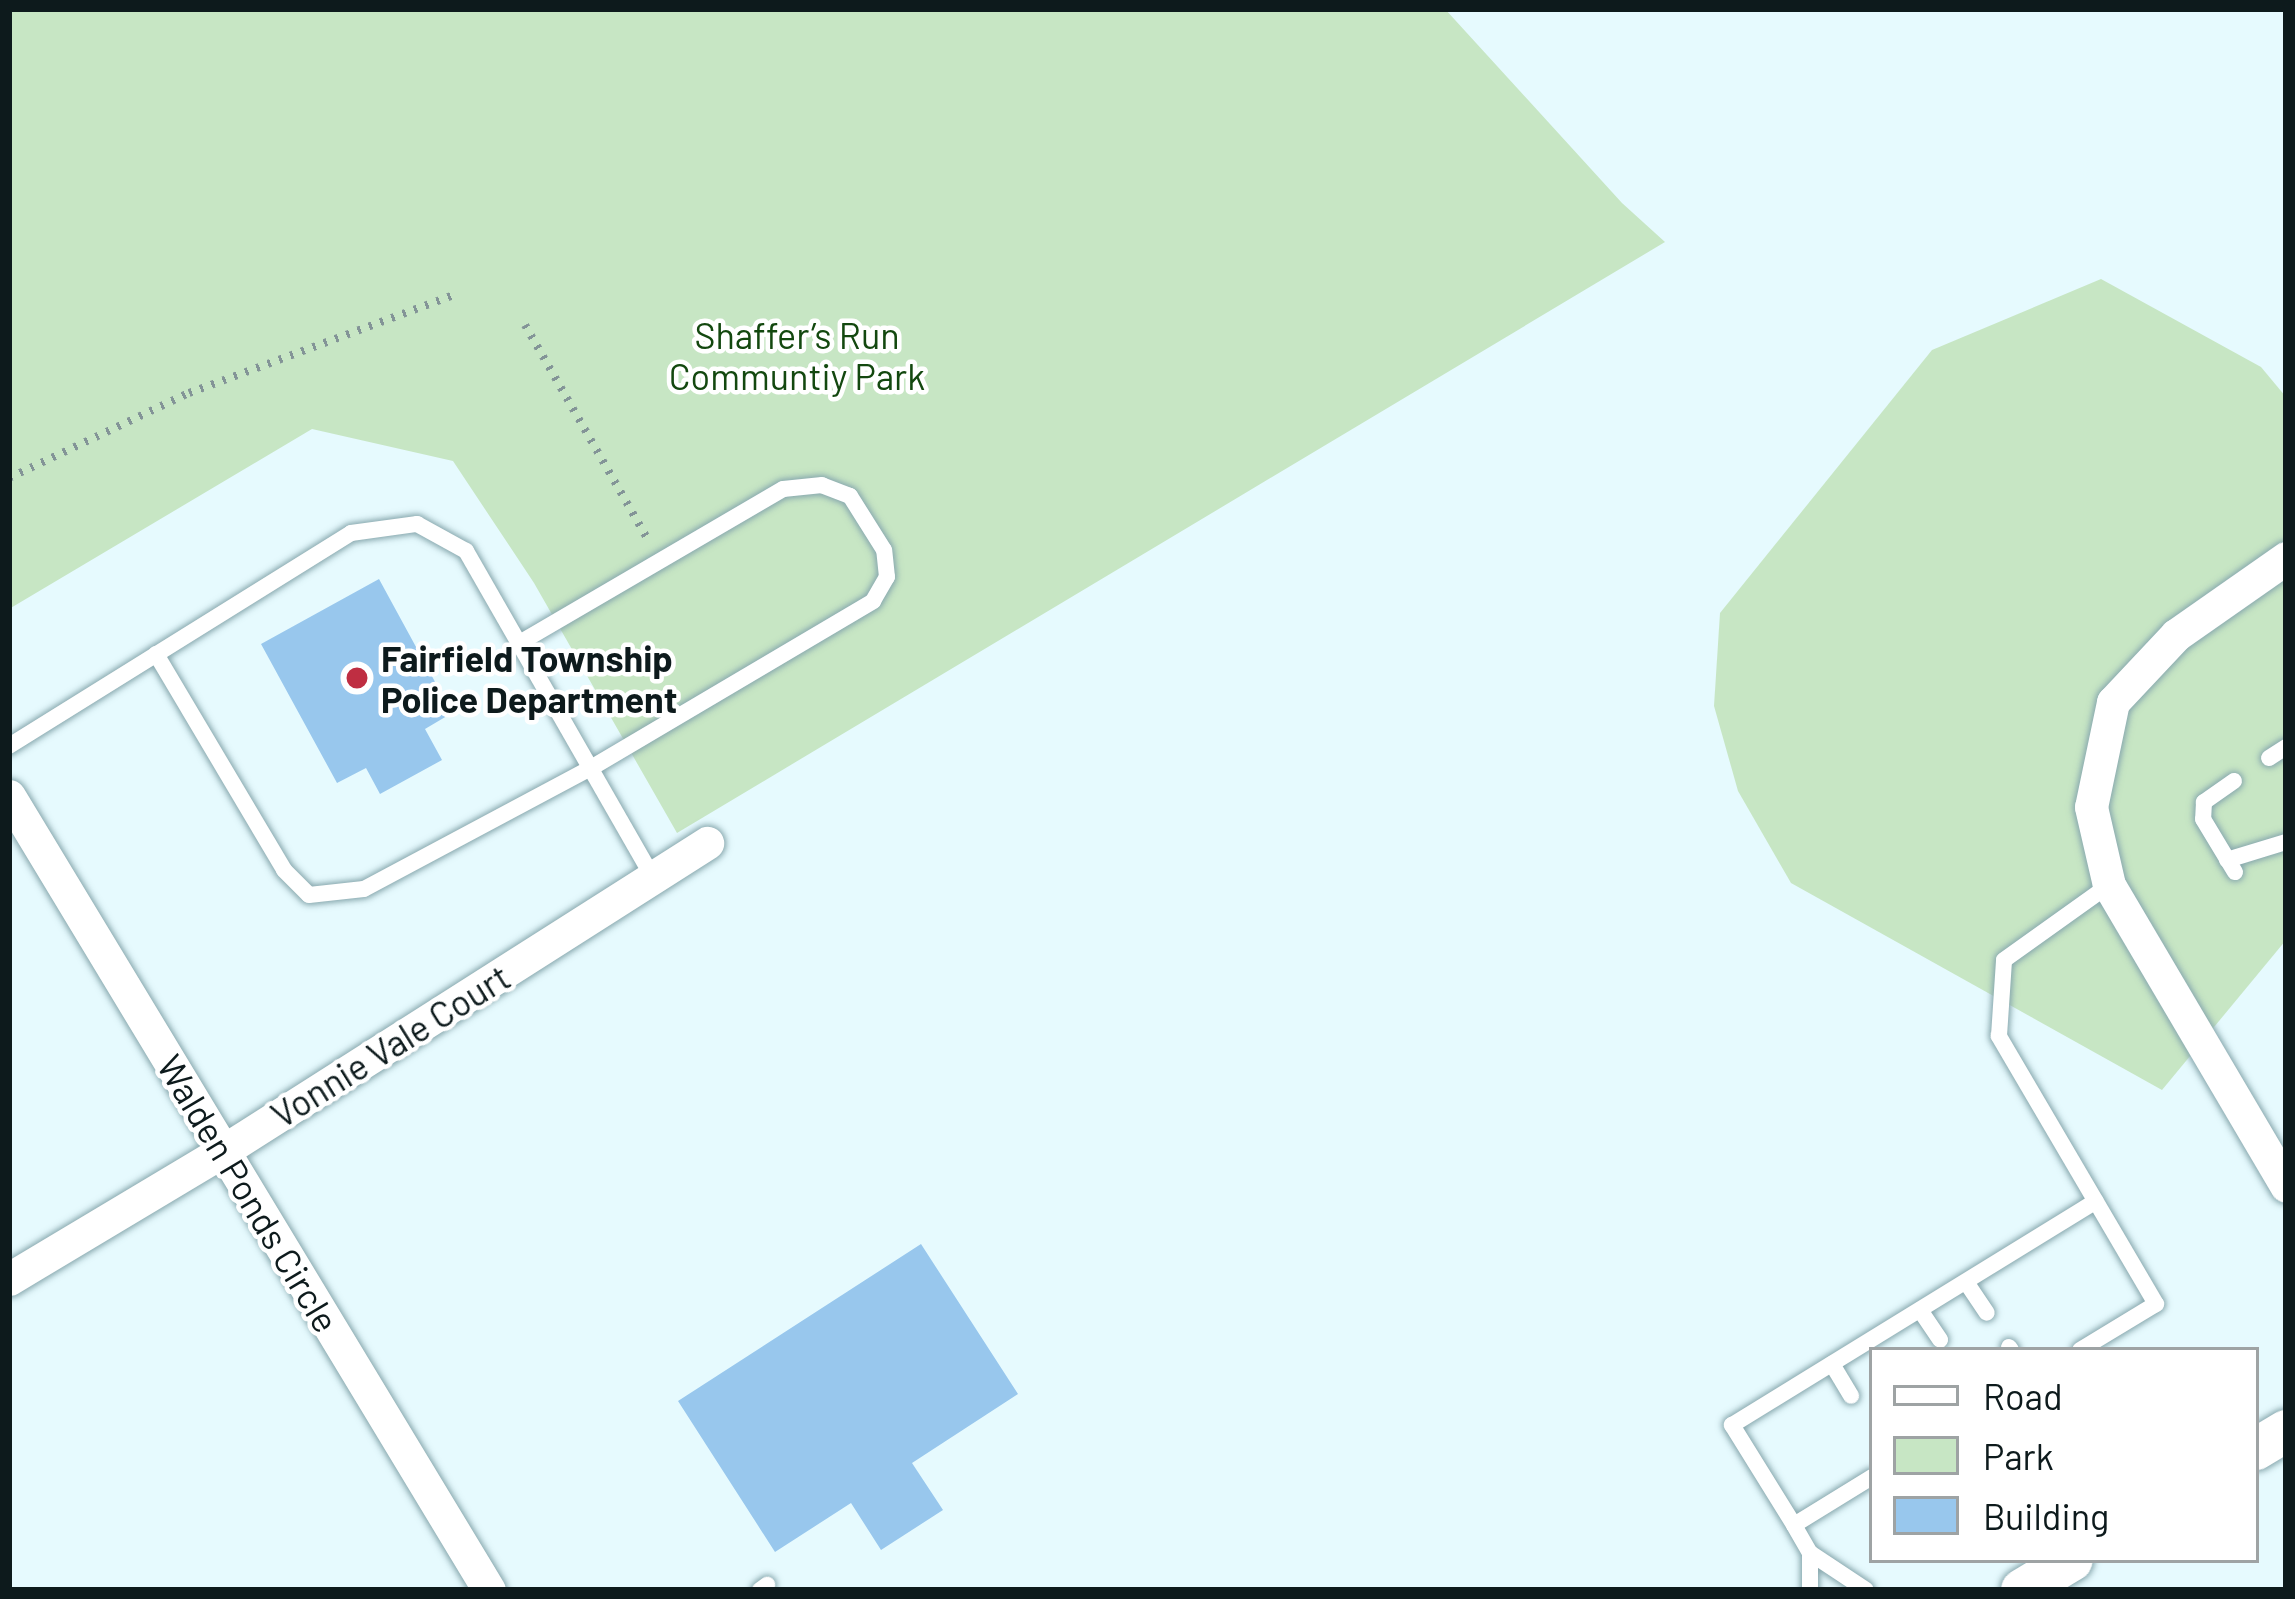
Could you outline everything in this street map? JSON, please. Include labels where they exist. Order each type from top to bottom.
[{"type":"street","points":[[2286,558],[2176,635],[2113,702],[2091,807],[2109,886],[2286,1186]]},
{"type":"street","name":"Walden Ponds Circle","points":[[9,796],[489,1590]]},
{"type":"street","name":"Vonnie Vale Court","points":[[9,1279],[223,1151],[707,843]]},
{"type":"street","points":[[2259,1447],[2286,1431]]},
{"type":"street","points":[[2022,1590],[2067,1563]]},
{"type":"lane","points":[[156,654],[284,870],[310,895],[364,889],[590,768],[873,601],[887,577],[884,550],[850,496],[822,485],[783,489],[519,644]]},
{"type":"lane","points":[[9,746],[351,533],[417,524],[466,551],[653,878]]},
{"type":"lane","points":[[2269,758],[2286,747]]},
{"type":"lane","points":[[2234,781],[2204,802],[2203,819],[2231,866],[2286,842]]},
{"type":"lane","points":[[2085,1347],[2156,1304],[1999,1036],[2004,960],[2109,886]]},
{"type":"lane","points":[[1879,1344],[1920,1310],[2096,1202]]},
{"type":"lane","points":[[1966,1282],[1987,1313]]},
{"type":"lane","points":[[1920,1310],[1940,1340]]},
{"type":"lane","points":[[1866,1590],[1810,1553],[1732,1425],[1832,1364],[1869,1348]]},
{"type":"lane","points":[[1832,1364],[1851,1396]]},
{"type":"lane","points":[[1794,1525],[1869,1479]]},
{"type":"lane","points":[[1810,1553],[1810,1590]]},
{"type":"path","points":[[9,478],[189,393],[454,295]]},
{"type":"path","points":[[525,325],[640,520],[657,563]]},
{"type":"green space","name":"Shaffer’s Run Communtiy Park","points":[[9,9],[1445,9],[1622,203],[1665,242],[677,833],[534,583],[453,461],[312,429],[9,609]]},
{"type":"green space","points":[[2101,279],[2261,367],[2286,397],[2286,940],[2162,1090],[1791,883],[1738,791],[1714,706],[1720,613],[1932,350]]},
{"type":"building","name":"Fairfield Township Police Department","points":[[379,579],[452,713],[425,729],[442,760],[380,794],[366,768],[337,783],[261,644]]},
{"type":"building","points":[[921,1244],[1018,1394],[912,1463],[943,1510],[881,1550],[851,1503],[775,1552],[678,1401]]},
{"type":"place","name":"Fairfield Township Police Department","points":[[357,678]]}]
